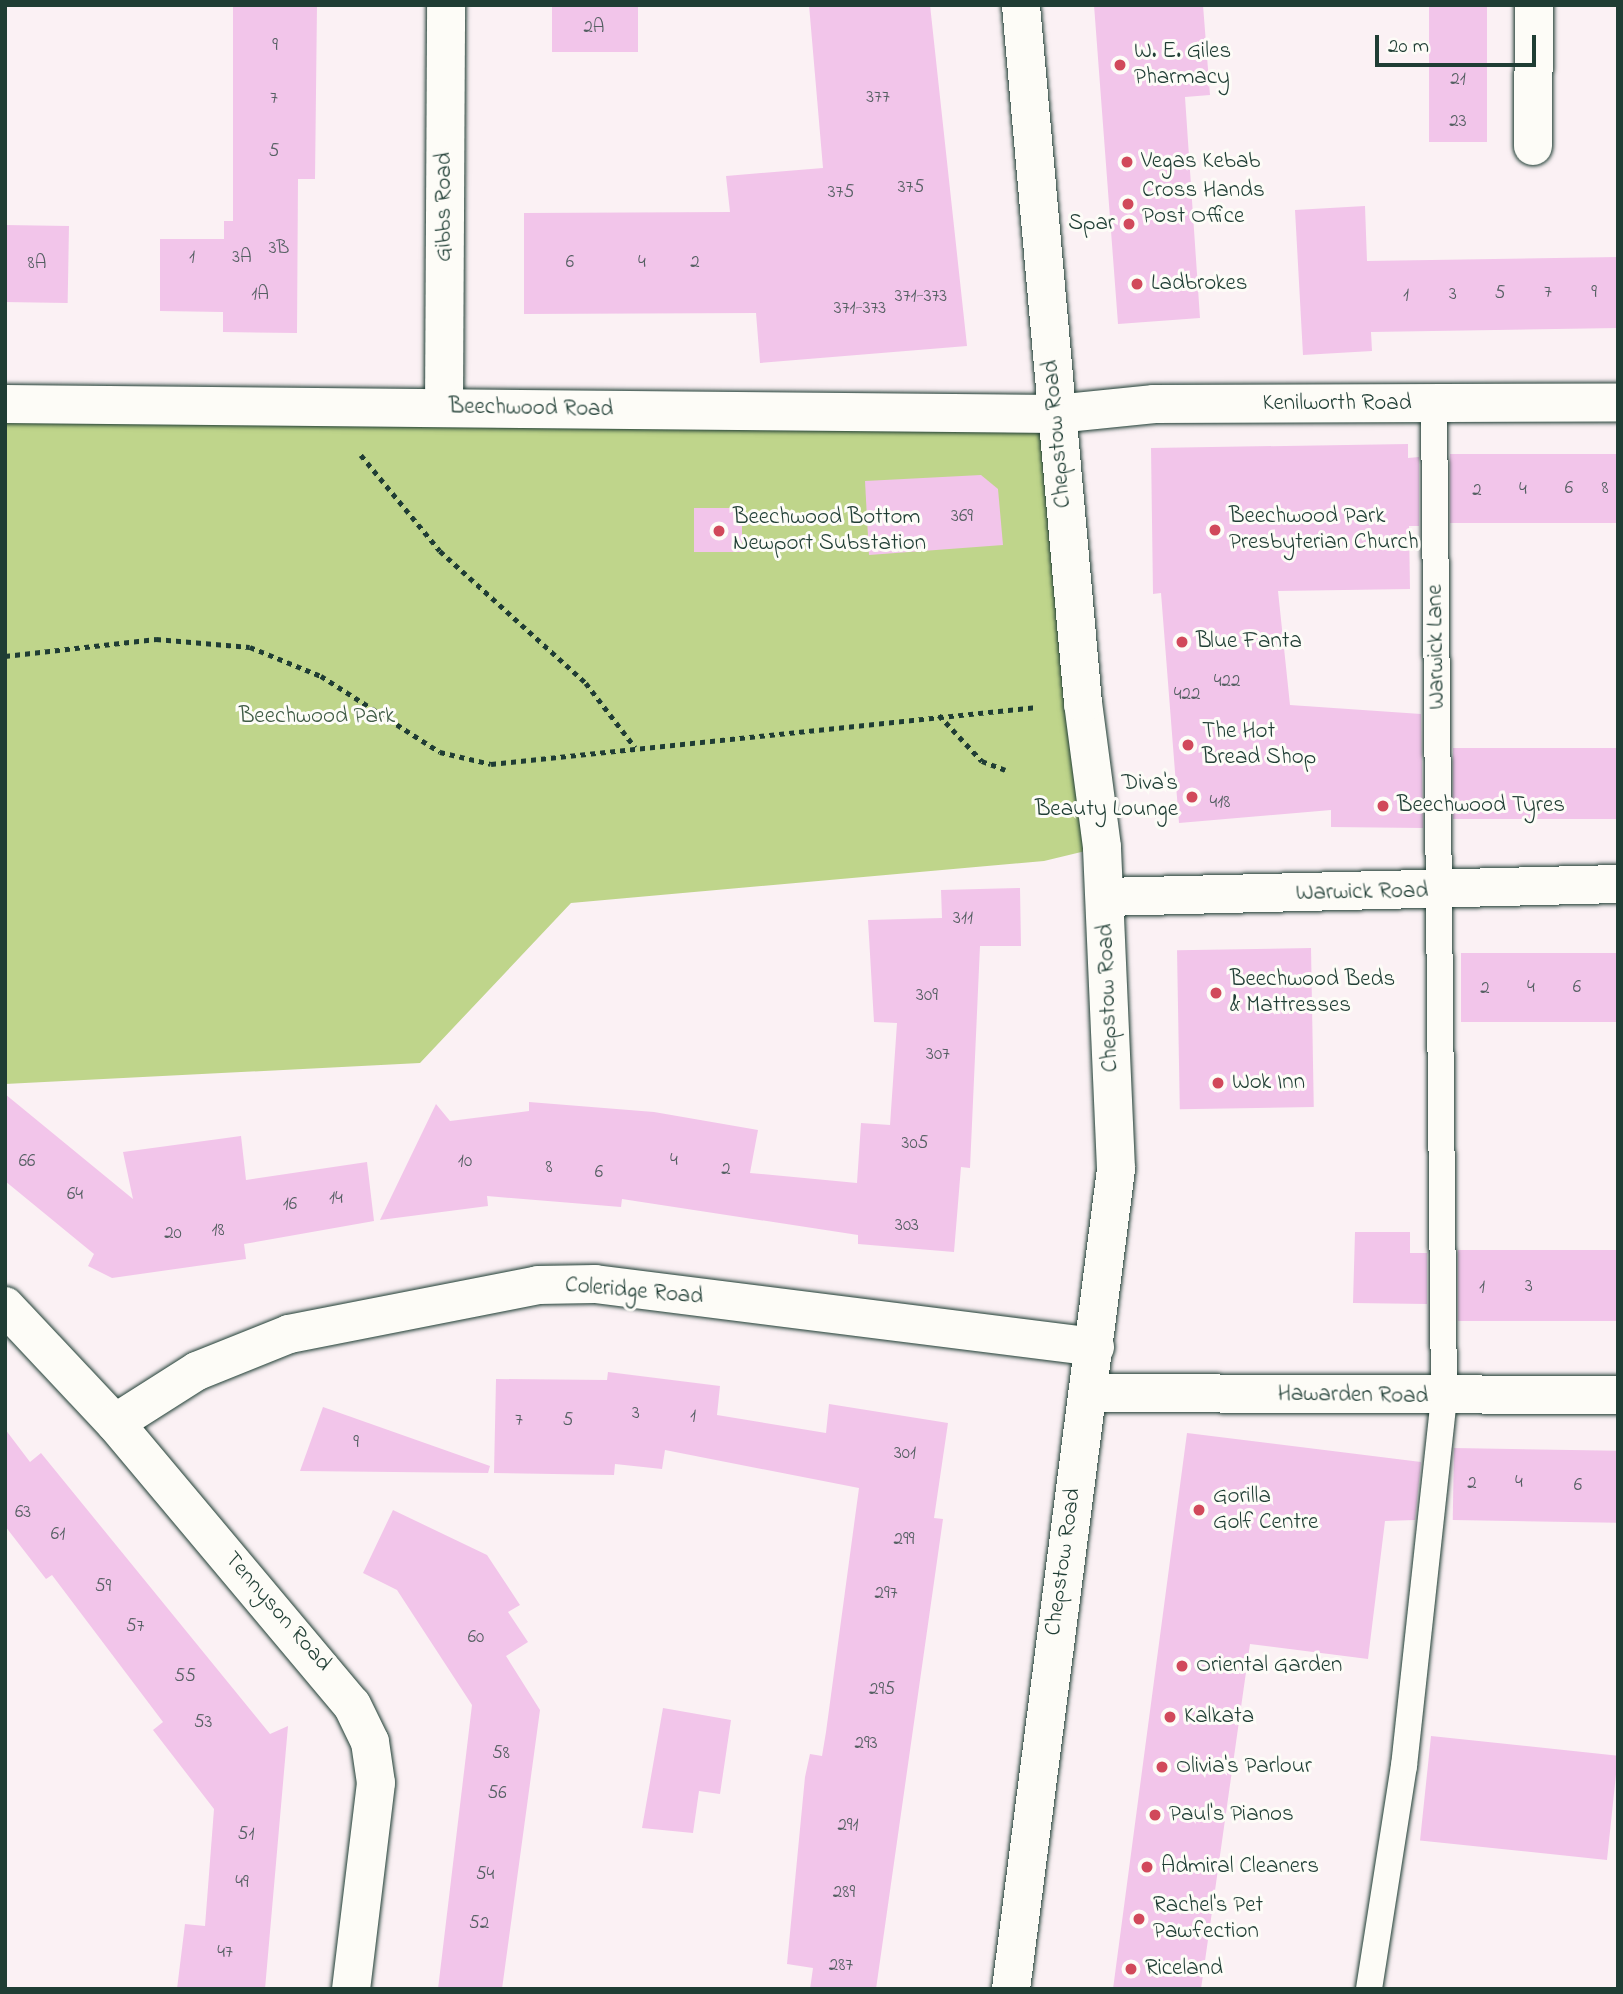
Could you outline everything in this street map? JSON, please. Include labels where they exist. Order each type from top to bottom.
[{"type":"street","name":"Gibbs Road","points":[[444,408],[446,5]]},
{"type":"street","name":"Chepstow Road","points":[[1011,1989],[1116,1170],[1105,897],[1083,703],[1021,5]]},
{"type":"street","points":[[1533,146],[1534,5]]},
{"type":"street","name":"Kenilworth Road","points":[[1056,414],[1154,404],[1618,402]]},
{"type":"street","name":"Beechwood Road","points":[[5,404],[1056,414]]},
{"type":"street","name":"Warwick Road","points":[[1105,897],[1440,891],[1618,884]]},
{"type":"street","name":"Coleridge Road","points":[[115,1423],[197,1371],[289,1334],[538,1285],[595,1284],[1095,1347]]},
{"type":"street","name":"Tennyson Road","points":[[5,1306],[115,1423],[332,1675],[370,1742],[376,1783],[373,1832],[351,1989]]},
{"type":"street","name":"Hawarden Road","points":[[1087,1393],[1444,1397],[1618,1395]]},
{"type":"lane","name":"Warwick Lane","points":[[1369,1989],[1404,1766],[1444,1397],[1434,403]]},
{"type":"path","points":[[350,406],[356,447],[388,495],[440,551],[586,683],[635,747]]},
{"type":"path","points":[[5,656],[100,642],[203,640],[282,657],[463,761],[533,762],[635,747],[939,715],[1083,703]]},
{"type":"path","points":[[939,715],[982,761],[1006,770]]},
{"type":"green space","name":"Beechwood Park","points":[[5,404],[1056,414],[1102,847],[1044,861],[571,903],[420,1063],[5,1084]]},
{"type":"building","points":[[233,5],[317,5],[315,179],[298,179],[297,333],[223,332],[223,312],[160,311],[160,239],[224,239],[224,221],[233,221]]},
{"type":"building","points":[[552,5],[638,5],[638,52],[552,52]]},
{"type":"building","points":[[809,5],[930,5],[967,346],[760,363],[756,313],[524,314],[524,213],[730,212],[726,176],[823,168]]},
{"type":"building","points":[[1094,5],[1203,5],[1210,95],[1185,97],[1200,318],[1118,324]]},
{"type":"building","points":[[1429,5],[1487,5],[1487,142],[1429,142]]},
{"type":"building","points":[[1365,206],[1367,261],[1618,257],[1618,328],[1371,332],[1372,351],[1303,355],[1295,210]]},
{"type":"building","points":[[5,225],[69,226],[68,303],[5,302]]},
{"type":"building","points":[[1408,444],[1408,458],[1419,457],[1419,526],[1409,526],[1410,589],[1278,591],[1290,705],[1421,714],[1423,828],[1331,827],[1331,810],[1179,823],[1161,593],[1153,594],[1151,448]]},
{"type":"building","points":[[1450,454],[1618,454],[1618,523],[1450,523]]},
{"type":"building","points":[[981,475],[998,489],[1003,545],[869,555],[865,481]]},
{"type":"building","name":"Beechwood Bottom Newport Substation","points":[[694,508],[742,508],[742,552],[694,552]]},
{"type":"building","points":[[1453,748],[1618,748],[1618,819],[1453,819]]},
{"type":"building","points":[[1020,888],[1021,946],[980,946],[970,1168],[961,1167],[954,1252],[858,1244],[858,1235],[622,1199],[621,1207],[487,1196],[488,1206],[380,1220],[436,1104],[450,1121],[529,1111],[529,1102],[654,1112],[758,1130],[750,1173],[857,1183],[861,1123],[890,1125],[897,1023],[874,1022],[868,920],[942,918],[941,890]]},
{"type":"building","points":[[1311,948],[1314,1107],[1180,1109],[1177,950]]},
{"type":"building","points":[[1461,953],[1618,953],[1618,1022],[1461,1022]]},
{"type":"building","points":[[5,1094],[133,1199],[123,1152],[241,1136],[246,1180],[367,1162],[374,1221],[244,1244],[246,1259],[112,1278],[88,1266],[94,1254],[5,1181]]},
{"type":"building","points":[[1355,1232],[1410,1232],[1410,1253],[1427,1253],[1427,1304],[1353,1303]]},
{"type":"building","points":[[1458,1250],[1618,1250],[1618,1321],[1458,1321]]},
{"type":"building","points":[[608,1372],[720,1386],[717,1415],[826,1433],[829,1404],[948,1423],[934,1518],[943,1519],[876,1989],[810,1989],[813,1968],[787,1964],[805,1777],[810,1754],[822,1756],[859,1488],[665,1450],[662,1469],[615,1464],[614,1475],[494,1473],[496,1379],[607,1380]]},
{"type":"building","points":[[323,1407],[490,1466],[488,1473],[300,1471]]},
{"type":"building","points":[[5,1429],[30,1462],[41,1453],[270,1734],[288,1726],[265,1989],[177,1989],[185,1924],[205,1926],[214,1809],[153,1730],[163,1722],[52,1575],[46,1579],[5,1526]]},
{"type":"building","points":[[1187,1433],[1421,1462],[1415,1520],[1385,1521],[1368,1659],[1250,1644],[1201,1989],[1113,1989]]},
{"type":"building","points":[[1454,1448],[1618,1451],[1617,1523],[1453,1520]]},
{"type":"building","points":[[393,1510],[487,1555],[520,1605],[508,1612],[528,1642],[506,1656],[540,1710],[502,1989],[438,1989],[472,1705],[397,1590],[363,1573]]},
{"type":"building","points":[[663,1708],[731,1720],[720,1794],[699,1791],[693,1833],[642,1828]]},
{"type":"building","points":[[1431,1736],[1618,1756],[1607,1860],[1420,1840]]},
{"type":"place","name":"W. E. Giles Pharmacy","points":[[1120,65]]},
{"type":"place","name":"Vegas Kebab","points":[[1127,162]]},
{"type":"place","name":"Cross Hands Post Office","points":[[1128,204]]},
{"type":"place","name":"Spar","points":[[1129,224]]},
{"type":"place","name":"Ladbrokes","points":[[1137,284]]},
{"type":"place","name":"Beechwood Park Presbyterian Church","points":[[1215,530]]},
{"type":"place","name":"Beechwood Bottom Newport Substation","points":[[719,531]]},
{"type":"place","name":"Blue Fanta","points":[[1182,642]]},
{"type":"place","name":"The Hot Bread Shop","points":[[1188,745]]},
{"type":"place","name":"Diva's Beauty Lounge","points":[[1192,797]]},
{"type":"place","name":"Beechwood Tyres","points":[[1383,806]]},
{"type":"place","name":"Beechwood Beds & Mattresses","points":[[1216,993]]},
{"type":"place","name":"Wok Inn","points":[[1218,1083]]},
{"type":"place","name":"Gorilla Golf Centre","points":[[1199,1510]]},
{"type":"place","name":"Oriental Garden","points":[[1182,1666]]},
{"type":"place","name":"Kalkata","points":[[1170,1717]]},
{"type":"place","name":"Olivia's Parlour","points":[[1162,1767]]},
{"type":"place","name":"Paul's Pianos","points":[[1155,1815]]},
{"type":"place","name":"Admiral Cleaners","points":[[1147,1867]]},
{"type":"place","name":"Rachel's Pet Pawfection","points":[[1139,1919]]},
{"type":"place","name":"Riceland","points":[[1131,1969]]}]
